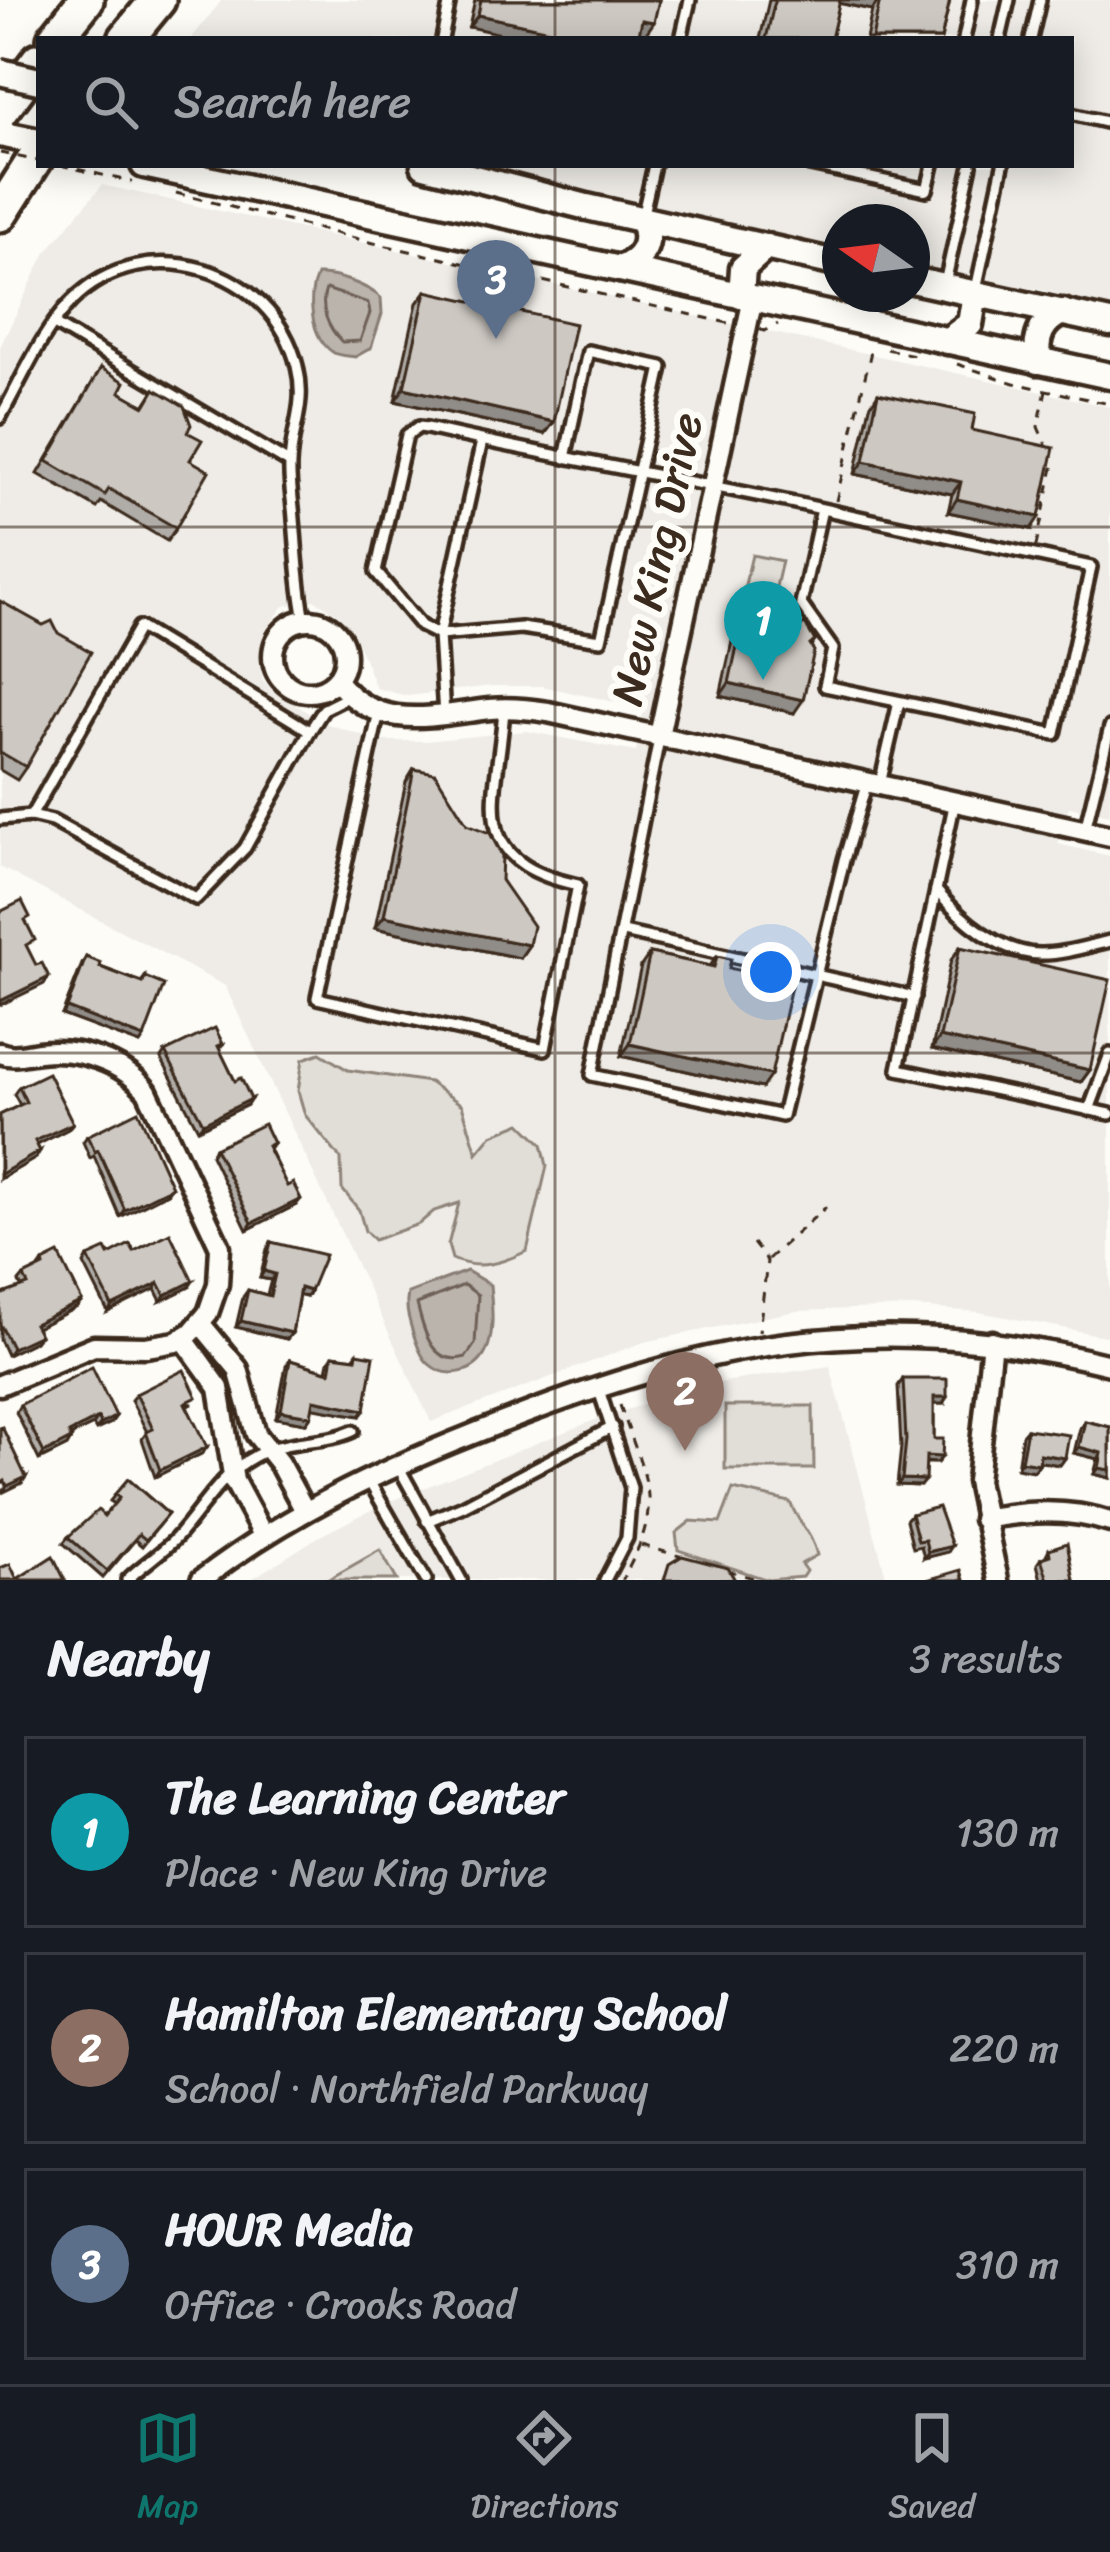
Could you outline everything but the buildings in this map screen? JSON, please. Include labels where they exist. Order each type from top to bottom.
[{"type":"highway","points":[[57,36],[86,0]]},
{"type":"highway","points":[[128,36],[158,0]]},
{"type":"highway","points":[[0,112],[36,64]]},
{"type":"highway","points":[[0,214],[36,161]]},
{"type":"main road","points":[[0,72],[36,80]]},
{"type":"main road","points":[[0,134],[36,141]]},
{"type":"main road","points":[[436,168],[822,260]]},
{"type":"main road","points":[[140,174],[747,297],[948,351],[1038,361],[1110,376]]},
{"type":"main road","points":[[619,269],[636,260],[646,245],[642,220]]},
{"type":"main road","points":[[747,297],[743,268],[766,248]]},
{"type":"main road","points":[[930,284],[1110,322]]},
{"type":"main road","points":[[948,351],[970,324],[975,293]]},
{"type":"main road","points":[[1038,361],[1043,326],[1064,312]]},
{"type":"street","name":"New King Drive","points":[[747,297],[712,488],[658,736],[1110,836]]},
{"type":"street","points":[[344,689],[344,655],[338,634],[326,623],[305,620],[289,625],[277,639],[273,660],[291,687],[303,691],[344,689],[379,712],[409,719],[504,708],[548,712],[658,736]]},
{"type":"street","points":[[0,1385],[94,1346],[162,1346],[192,1331],[218,1284],[220,1247],[147,1091],[121,1067],[55,1051],[2,1058]]},
{"type":"street","points":[[192,1331],[238,1369],[256,1435],[304,1511]]},
{"type":"street","points":[[192,1331],[219,1388],[240,1497],[263,1535]]},
{"type":"street","points":[[201,1580],[263,1535],[368,1478],[598,1388],[709,1354],[785,1341],[914,1336],[992,1342],[1110,1365]]},
{"type":"street","points":[[992,1342],[977,1481],[998,1580]]},
{"type":"street","points":[[983,1519],[1040,1511],[1110,1522]]},
{"type":"lane","points":[[443,36],[450,0]]},
{"type":"lane","points":[[682,36],[690,0]]},
{"type":"lane","points":[[965,36],[972,0]]},
{"type":"lane","points":[[1001,36],[1009,0]]},
{"type":"lane","points":[[1032,36],[1040,0]]},
{"type":"lane","points":[[1074,115],[1110,123]]},
{"type":"lane","points":[[642,220],[653,168]]},
{"type":"lane","points":[[827,168],[927,190],[932,168]]},
{"type":"lane","points":[[944,287],[970,168]]},
{"type":"lane","points":[[975,293],[1002,168]]},
{"type":"lane","points":[[0,418],[54,324],[86,289],[145,265],[172,262],[197,266],[239,286],[273,317],[296,362],[302,400],[290,463],[305,620]]},
{"type":"lane","points":[[54,324],[290,463]]},
{"type":"lane","points":[[565,458],[588,351],[662,368],[639,474],[601,640],[521,628],[439,635],[421,626],[376,572],[411,430],[419,427],[639,474],[822,509],[1091,567],[1055,734],[825,686],[833,649],[801,604],[822,509]]},
{"type":"lane","points":[[444,716],[439,635],[482,441]]},
{"type":"lane","points":[[31,816],[139,627],[310,731]]},
{"type":"lane","points":[[0,819],[52,820],[196,898],[245,848],[323,709],[344,689]]},
{"type":"lane","points":[[658,736],[592,1075],[782,1116],[814,975],[899,702]]},
{"type":"lane","points":[[379,712],[317,998],[545,1048],[578,885],[545,878],[497,838],[494,810],[504,708]]},
{"type":"lane","points":[[1085,830],[1110,727]]},
{"type":"lane","points":[[956,801],[898,1069],[1110,1114]]},
{"type":"lane","points":[[936,890],[998,943],[1018,951],[1050,954],[1110,941]]},
{"type":"lane","points":[[623,932],[914,997]]},
{"type":"lane","points":[[1089,1109],[1110,1054]]},
{"type":"lane","points":[[598,1388],[631,1488],[627,1538],[604,1580]]},
{"type":"lane","points":[[428,1521],[613,1427]]},
{"type":"lane","points":[[127,1580],[176,1538],[206,1496],[233,1469],[268,1450],[353,1431]]},
{"type":"lane","points":[[398,1465],[461,1580]]},
{"type":"lane","points":[[368,1478],[426,1580]]},
{"type":"path","points":[[0,152],[36,157]]},
{"type":"path","points":[[72,168],[140,174]]},
{"type":"path","points":[[177,194],[732,322]]},
{"type":"path","points":[[762,329],[776,323],[795,328]]},
{"type":"path","points":[[836,503],[873,345],[926,357]]},
{"type":"path","points":[[948,351],[1046,390],[1110,404]]},
{"type":"path","points":[[1036,547],[1054,463],[1037,427],[1046,390]]},
{"type":"path","points":[[759,1333],[767,1261],[826,1207]]},
{"type":"path","points":[[753,1243],[767,1261]]},
{"type":"path","points":[[639,1544],[699,1562]]},
{"type":"path","points":[[719,1568],[759,1580]]},
{"type":"shaded area","points":[[222,0],[1110,0],[1110,309],[1042,290],[930,269],[930,204],[822,204],[822,247],[495,168],[1074,168],[1074,36],[193,36]]},
{"type":"shaded area","points":[[102,185],[1110,407],[1110,815],[1069,807],[1058,844],[1110,856],[1110,1337],[979,1312],[912,1307],[796,1311],[644,1342],[431,1422],[225,986],[0,867],[0,347],[45,254]],"holes":[[[315,600],[353,631],[376,688],[407,696],[491,686],[542,686],[643,708],[636,752],[526,731],[381,741],[324,723],[271,689],[259,664],[264,632],[284,606]]]},
{"type":"shaded area","points":[[752,555],[782,561],[766,630],[736,623]]},
{"type":"shaded area","points":[[320,1053],[348,1070],[429,1082],[462,1105],[477,1153],[492,1135],[521,1123],[542,1144],[547,1166],[527,1251],[490,1264],[452,1259],[448,1245],[459,1203],[374,1240],[342,1189],[341,1159],[305,1115],[298,1091],[303,1059]]},
{"type":"shaded area","points":[[830,1366],[887,1580],[250,1580],[381,1505],[605,1416],[718,1383]]},
{"type":"shaded area","points":[[725,1406],[813,1406],[814,1469],[725,1469]]},
{"type":"shaded area","points":[[733,1489],[790,1502],[817,1555],[801,1564],[806,1571],[802,1577],[768,1580],[678,1550],[676,1533],[691,1521],[720,1523]]},
{"type":"shaded area","points":[[380,1550],[397,1580],[327,1580]]},
{"type":"water","points":[[317,275],[351,281],[381,298],[382,314],[371,348],[355,357],[336,354],[320,338],[313,317]]},
{"type":"water","points":[[467,1271],[490,1285],[491,1336],[475,1365],[444,1372],[423,1357],[408,1316],[408,1293]]},
{"type":"place","name":"HOUR Media","points":[[496,339]]},
{"type":"place","name":"The Learning Center","points":[[763,680]]},
{"type":"place","name":"Hamilton Elementary School","points":[[685,1451]]}]
